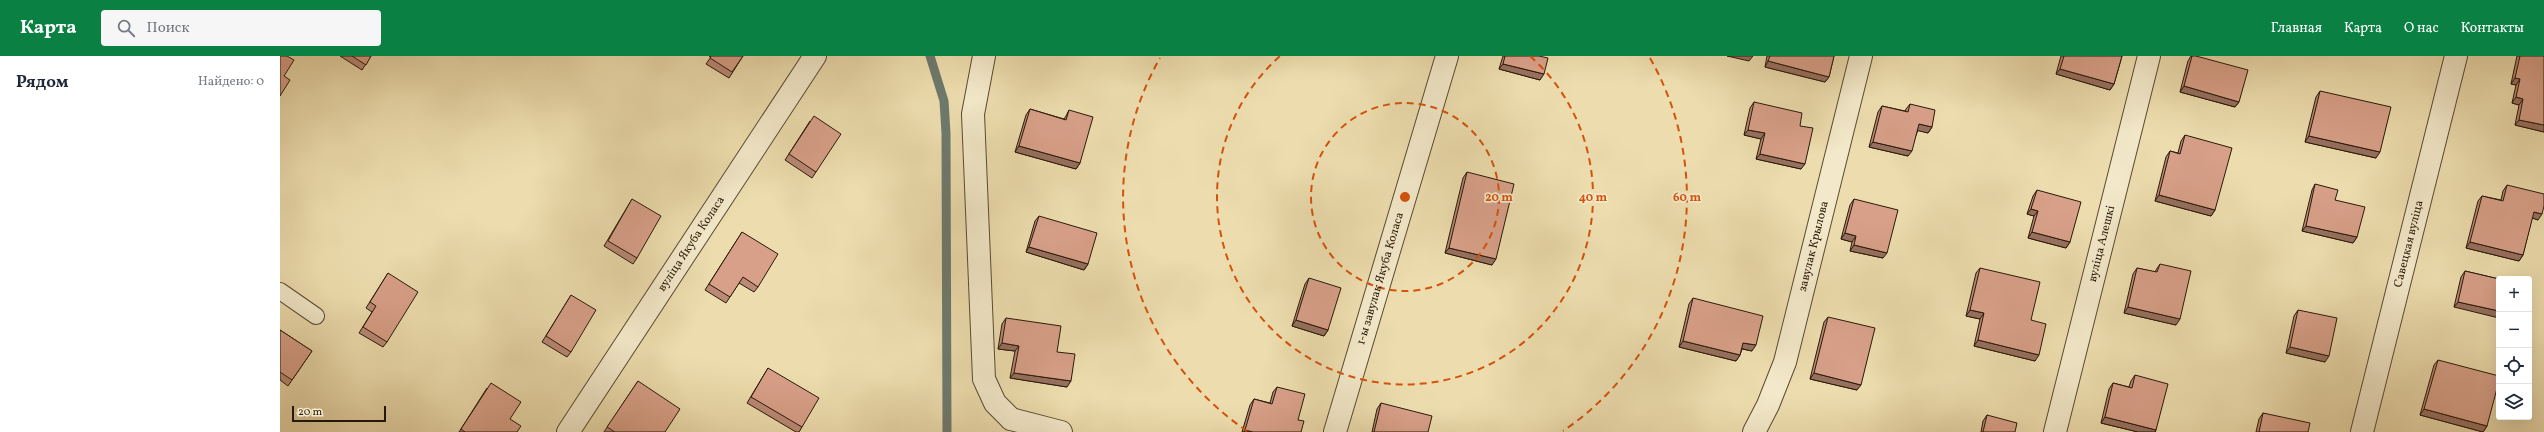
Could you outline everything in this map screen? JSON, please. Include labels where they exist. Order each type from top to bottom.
[{"type":"street","name":"вуліца Якуба Коласа","points":[[568,432],[815,56]]},
{"type":"street","points":[[984,56],[973,114],[984,379],[995,403],[1009,425],[1061,432]]},
{"type":"street","name":"1-ы завулак Якуба Коласа","points":[[1334,432],[1447,56]]},
{"type":"street","name":"завулак Крылова","points":[[1754,432],[1768,405],[1785,362],[1861,56]]},
{"type":"street","name":"вуліца Алешкі","points":[[2055,432],[2149,56]]},
{"type":"street","name":"Савецкая вуліца","points":[[2362,432],[2456,56]]},
{"type":"lane","points":[[280,291],[316,316]]},
{"type":"building","points":[[280,56],[287,56],[294,60],[284,76],[290,80],[280,96]]},
{"type":"building","points":[[352,56],[371,56],[366,65]]},
{"type":"building","points":[[711,56],[743,56],[732,72],[710,58]]},
{"type":"building","points":[[1505,56],[1539,56],[1548,58],[1544,74],[1503,64]]},
{"type":"building","points":[[1770,56],[1834,56],[1829,77],[1768,61]]},
{"type":"building","points":[[2064,56],[2122,56],[2114,84],[2060,69]]},
{"type":"building","points":[[2192,56],[2248,70],[2239,102],[2184,86]]},
{"type":"building","points":[[2520,56],[2544,56],[2544,125],[2519,120],[2523,99],[2516,97],[2520,79],[2515,78]]},
{"type":"building","points":[[2320,91],[2391,107],[2380,152],[2309,136]]},
{"type":"building","points":[[1754,102],[1802,113],[1800,126],[1813,128],[1805,164],[1760,154],[1765,133],[1748,130]]},
{"type":"building","points":[[1910,104],[1935,110],[1932,127],[1919,124],[1912,151],[1873,142],[1882,106],[1908,112]]},
{"type":"building","points":[[1030,109],[1066,120],[1069,110],[1093,117],[1080,163],[1019,146]]},
{"type":"building","points":[[814,116],[841,134],[816,172],[789,154]]},
{"type":"building","points":[[2185,135],[2232,148],[2215,210],[2159,195],[2170,151],[2180,154]]},
{"type":"building","points":[[1467,172],[1514,184],[1496,259],[1449,248]]},
{"type":"building","points":[[2315,184],[2338,190],[2335,200],[2365,207],[2357,237],[2306,226]]},
{"type":"building","points":[[2507,185],[2544,194],[2542,214],[2534,212],[2523,255],[2470,242],[2482,196],[2503,201]]},
{"type":"building","points":[[2037,190],[2081,202],[2070,242],[2032,232],[2038,211],[2031,209]]},
{"type":"building","points":[[632,199],[661,216],[637,258],[608,241]]},
{"type":"building","points":[[1854,199],[1898,210],[1887,253],[1854,245],[1856,236],[1845,233]]},
{"type":"building","points":[[1039,216],[1097,233],[1088,264],[1029,247]]},
{"type":"building","points":[[742,232],[778,254],[758,287],[743,277],[730,297],[709,284]]},
{"type":"building","points":[[2160,264],[2191,271],[2180,319],[2128,307],[2137,268],[2157,272]]},
{"type":"building","points":[[1980,268],[2040,282],[2031,320],[2046,324],[2039,355],[1978,340],[1984,313],[1970,310]]},
{"type":"building","points":[[2465,271],[2496,278],[2496,310],[2458,302]]},
{"type":"building","points":[[388,273],[418,292],[387,342],[363,327],[376,306],[370,302]]},
{"type":"building","points":[[1309,278],[1341,288],[1328,330],[1296,320]]},
{"type":"building","points":[[571,295],[596,310],[571,352],[546,336]]},
{"type":"building","points":[[1693,298],[1763,316],[1756,345],[1743,343],[1740,355],[1683,341]]},
{"type":"building","points":[[2298,310],[2337,318],[2329,356],[2290,347]]},
{"type":"building","points":[[1828,317],[1875,328],[1861,385],[1814,373]]},
{"type":"building","points":[[1006,318],[1061,326],[1057,352],[1075,354],[1071,381],[1014,373],[1019,346],[1002,343]]},
{"type":"building","points":[[280,330],[312,351],[292,380],[280,372]]},
{"type":"building","points":[[2438,360],[2496,375],[2496,392],[2487,426],[2424,409]]},
{"type":"building","points":[[768,368],[819,398],[802,427],[751,397]]},
{"type":"building","points":[[2135,375],[2168,384],[2156,430],[2105,417],[2113,383],[2132,388]]},
{"type":"building","points":[[638,381],[680,409],[665,432],[615,432],[607,427]]},
{"type":"building","points":[[491,383],[521,402],[510,419],[521,426],[517,432],[465,432],[461,429]]},
{"type":"building","points":[[1277,387],[1305,394],[1298,420],[1304,421],[1301,432],[1253,432],[1245,430],[1254,399],[1272,404]]},
{"type":"building","points":[[1381,403],[1432,416],[1428,432],[1374,432]]},
{"type":"building","points":[[2263,413],[2310,423],[2308,432],[2259,432]]},
{"type":"building","points":[[1987,415],[2017,423],[2015,432],[1983,432]]},
{"type":"waterway","points":[[930,56],[944,101],[946,133],[947,432]]}]
